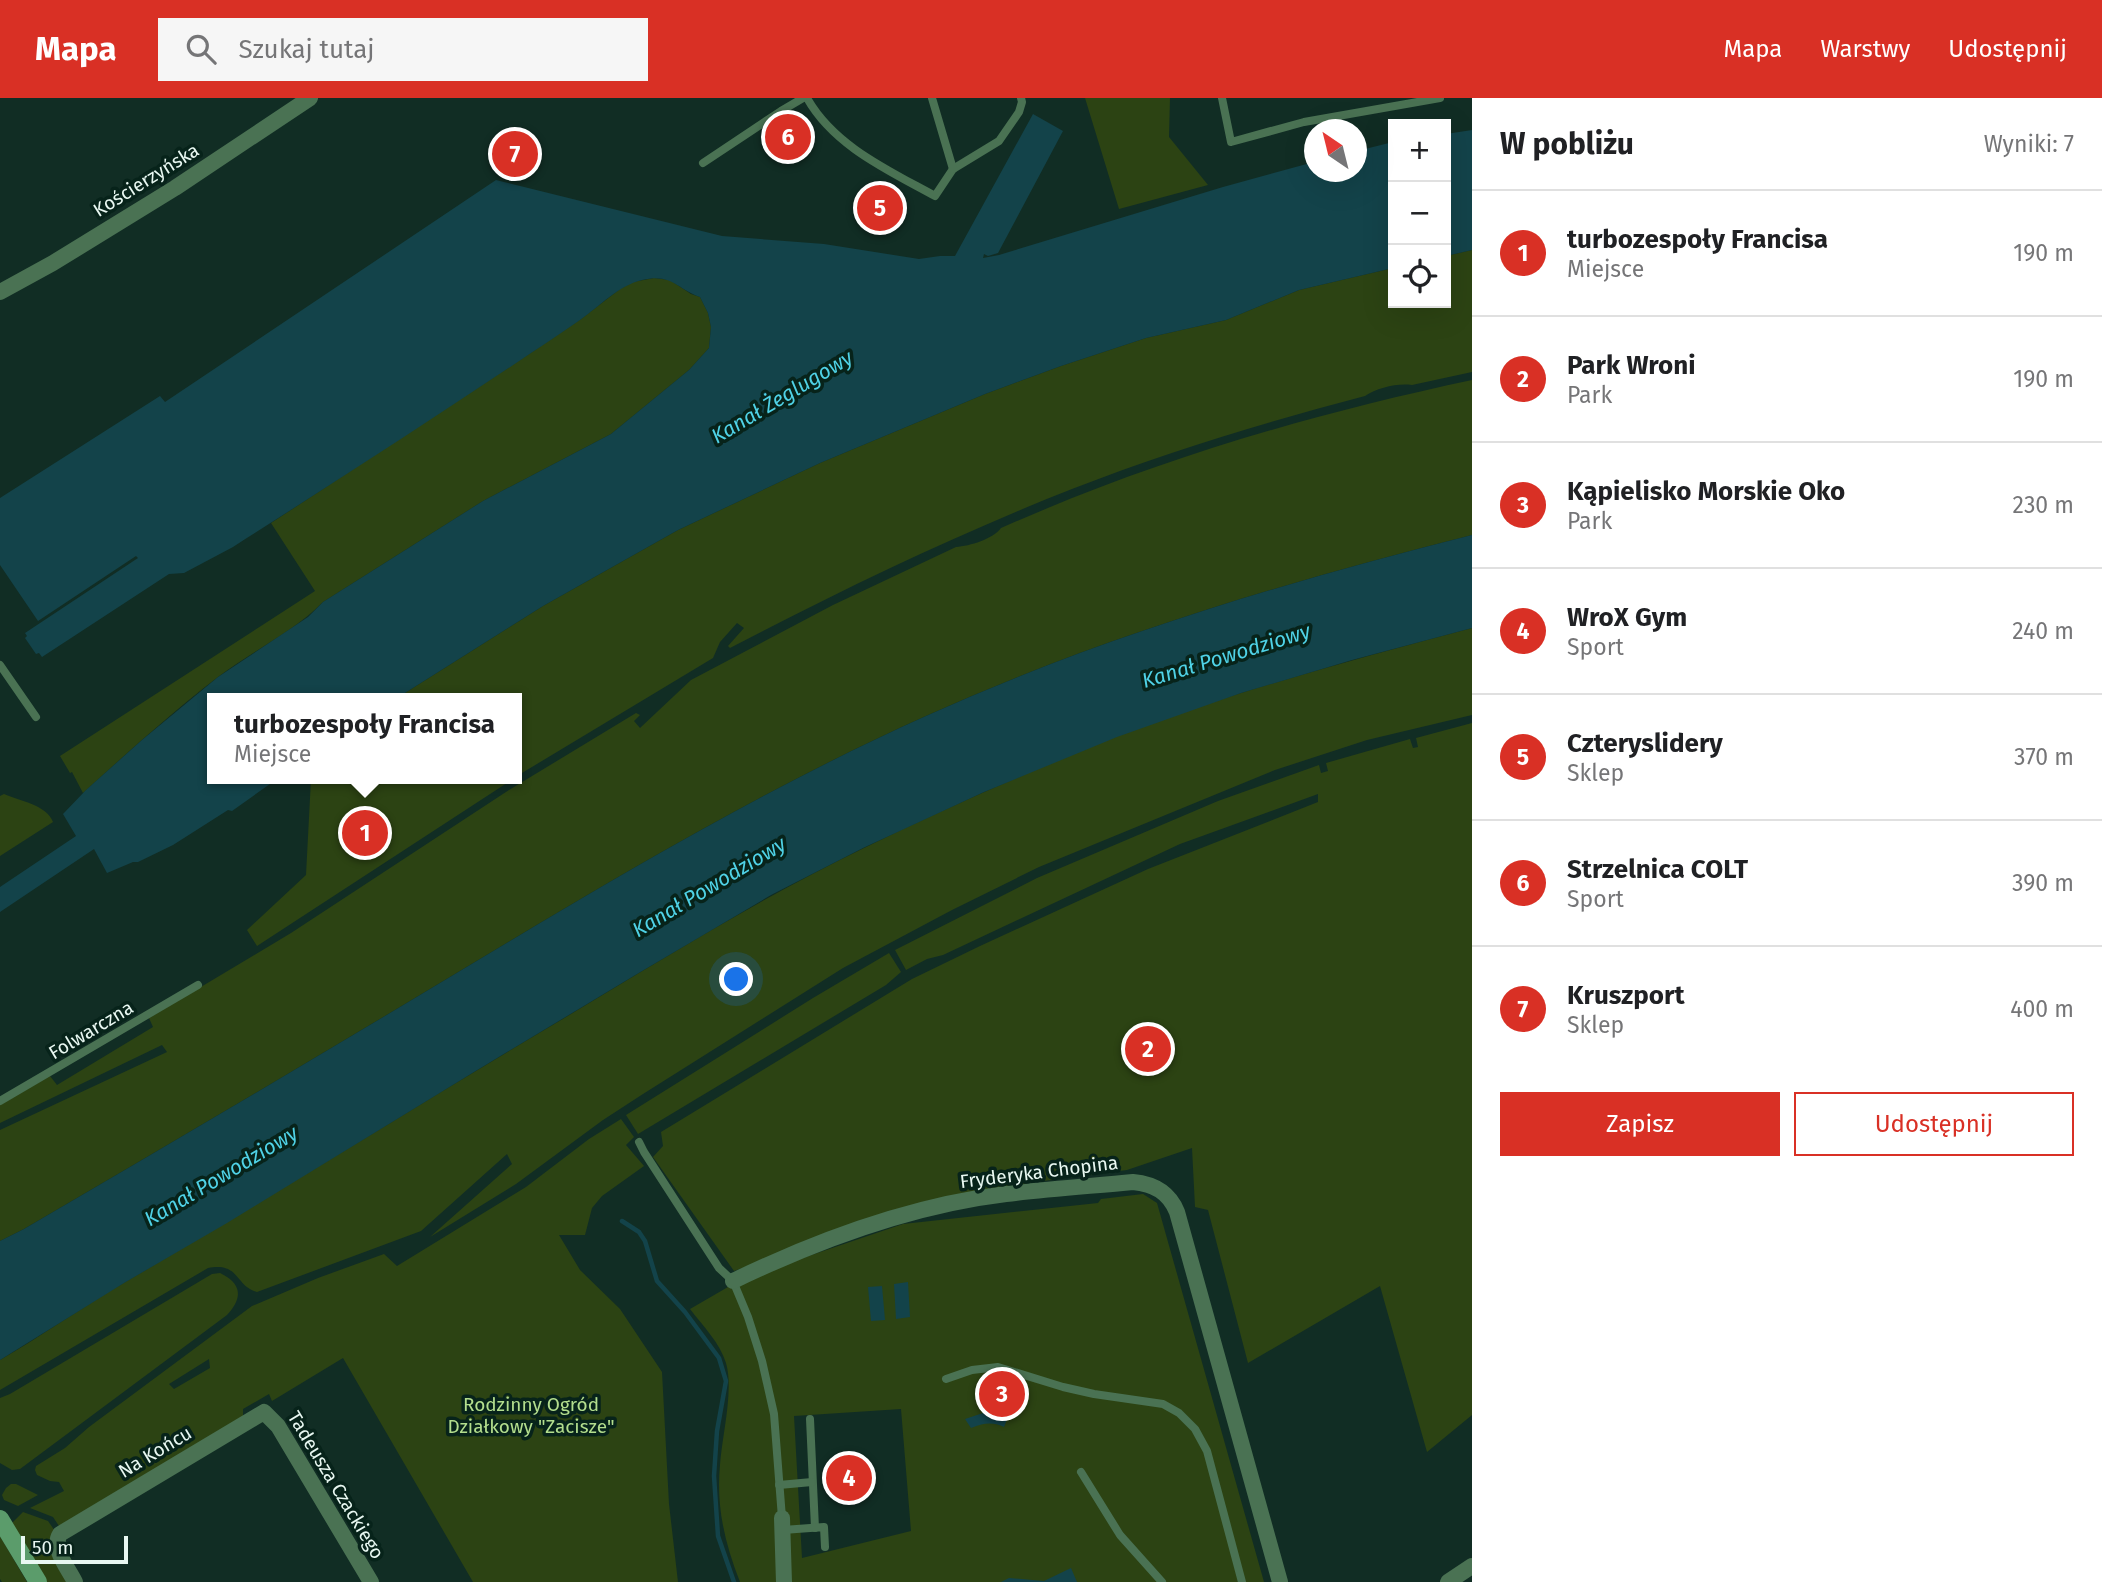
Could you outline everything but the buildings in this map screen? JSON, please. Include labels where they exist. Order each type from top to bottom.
[{"type":"main road","points":[[0,1519],[38,1582]]},
{"type":"street","name":"Kościerzyńska","points":[[0,292],[175,188],[310,98]]},
{"type":"street","name":"Fryderyka Chopina","points":[[733,1281],[850,1232],[918,1212],[1006,1194],[1133,1182],[1146,1183],[1157,1188],[1169,1198],[1177,1212],[1280,1582]]},
{"type":"street","name":"Na Końcu","points":[[75,1582],[57,1548],[58,1537],[68,1528],[264,1412]]},
{"type":"street","name":"Tadeusza Czackiego","points":[[264,1412],[287,1440],[371,1582]]},
{"type":"street","points":[[782,1524],[784,1582]]},
{"type":"street","points":[[1448,1582],[1472,1566]]},
{"type":"lane","points":[[703,163],[805,98],[816,114],[854,148],[873,162],[935,196],[953,169],[999,141],[1019,112],[1021,98]]},
{"type":"lane","points":[[932,98],[953,169]]},
{"type":"lane","points":[[1222,98],[1231,142],[1304,122],[1440,98]]},
{"type":"lane","points":[[0,665],[36,717]]},
{"type":"lane","name":"Folwarczna","points":[[0,1101],[198,985]]},
{"type":"lane","points":[[639,1142],[719,1268],[733,1281],[748,1317],[774,1414],[782,1524],[824,1527],[825,1547]]},
{"type":"lane","points":[[946,1379],[972,1370],[998,1367],[1073,1389],[1163,1404],[1179,1413],[1195,1429],[1207,1451],[1242,1582]]},
{"type":"lane","points":[[810,1419],[815,1528]]},
{"type":"lane","points":[[1081,1472],[1120,1535],[1162,1582]]},
{"type":"lane","points":[[779,1485],[812,1482]]},
{"type":"green space","points":[[1085,98],[1170,98],[1169,137],[1208,185],[1119,209]]},
{"type":"green space","points":[[1472,250],[1472,372],[1412,385],[1381,388],[1365,396],[1217,438],[1108,475],[942,544],[730,648],[728,646],[744,628],[737,623],[720,642],[713,658],[522,773],[522,693],[405,693],[543,606],[678,530],[820,463],[985,394],[1061,366],[1146,338],[1226,320],[1299,290],[1388,269],[1388,308],[1451,308],[1451,255]]},
{"type":"green space","points":[[654,278],[670,280],[700,297],[708,313],[711,327],[709,348],[689,370],[611,434],[483,501],[323,602],[298,623],[201,691],[83,793],[60,756],[315,591],[271,523],[526,356],[620,289],[633,282]]},
{"type":"green space","points":[[1472,380],[1472,535],[1264,592],[1127,636],[992,687],[860,747],[666,849],[171,1143],[0,1241],[0,1130],[167,1052],[162,1045],[0,1123],[0,1105],[50,1076],[57,1085],[153,1027],[149,1018],[291,933],[509,790],[636,713],[640,715],[634,721],[640,728],[691,680],[833,605],[956,547],[981,541],[1001,528],[1059,504],[1116,481],[1233,442],[1351,408]]},
{"type":"green space","points":[[1472,628],[1472,715],[1367,740],[1275,770],[1039,867],[843,968],[603,1120],[516,1184],[430,1237],[512,1164],[507,1154],[421,1231],[257,1292],[226,1268],[208,1268],[0,1390],[0,1360],[673,953],[825,868],[988,790],[1115,737],[1203,705]]},
{"type":"green space","points":[[1472,723],[1472,1415],[1427,1452],[1380,1286],[1248,1363],[1208,1210],[1195,1207],[1192,1148],[1127,1170],[1028,1183],[909,1209],[734,1271],[653,1157],[663,1146],[661,1132],[912,979],[1148,869],[1318,802],[1318,794],[1180,844],[906,970],[895,950],[1037,878],[1218,801],[1319,765],[1321,773],[1328,771],[1326,763],[1410,739],[1413,748],[1418,747],[1416,738]]},
{"type":"green space","points":[[311,784],[505,784],[257,946],[247,930],[306,875]]},
{"type":"green space","points":[[4,794],[45,811],[53,822],[0,856],[0,796]]},
{"type":"green space","points":[[889,953],[901,972],[886,985],[638,1134],[626,1115]]},
{"type":"green space","name":"Rodzinny Ogród Działkowy \"Zacisze\"","points":[[621,1119],[634,1137],[626,1145],[644,1166],[602,1196],[592,1208],[585,1235],[559,1235],[580,1270],[620,1309],[662,1372],[669,1504],[678,1582],[473,1582],[343,1358],[272,1401],[269,1394],[243,1409],[243,1417],[59,1526],[53,1517],[30,1508],[64,1491],[59,1482],[37,1475],[36,1466],[65,1448],[89,1427],[252,1306],[384,1254],[397,1266],[526,1187],[589,1139]],"holes":[[[209,1359],[210,1368],[174,1389],[169,1384]]]},
{"type":"green space","points":[[1143,1194],[1157,1203],[1264,1582],[740,1582],[726,1539],[719,1496],[729,1386],[726,1363],[711,1335],[690,1309],[728,1287],[785,1264],[903,1224],[1098,1203],[1101,1199]],"holes":[[[901,1409],[911,1531],[802,1558],[794,1416]]]},
{"type":"green space","points":[[220,1273],[232,1281],[238,1291],[236,1302],[227,1315],[20,1469],[12,1470],[0,1463],[0,1398],[212,1274]]},
{"type":"green space","points":[[11,1484],[38,1495],[18,1506],[4,1500],[2,1495]]},
{"type":"green space","points":[[23,1512],[48,1521],[55,1531],[68,1582],[47,1582],[11,1524]]},
{"type":"green space","points":[[0,1536],[27,1582],[2,1582],[0,1579]]},
{"type":"water","name":"Kanał Żeglugowy","points":[[1033,114],[1063,131],[998,253],[988,256],[984,254],[983,258],[1304,165],[1304,182],[1367,182],[1367,148],[1388,143],[1388,269],[1299,290],[1226,320],[1146,338],[1061,366],[985,394],[820,463],[678,530],[543,606],[405,693],[207,693],[207,784],[270,784],[232,811],[228,810],[173,845],[138,862],[107,873],[94,849],[0,912],[0,887],[76,836],[63,814],[142,740],[218,677],[308,617],[323,602],[483,501],[611,434],[689,370],[709,348],[711,327],[708,313],[700,297],[667,280],[652,278],[625,287],[494,378],[233,547],[184,573],[169,574],[42,657],[39,653],[36,654],[25,638],[25,633],[138,558],[136,556],[38,621],[0,565],[0,498],[160,396],[165,402],[496,180],[722,236],[824,244],[919,259],[955,256]]},
{"type":"water","points":[[1472,130],[1472,250],[1451,255],[1451,182],[1451,133]]},
{"type":"water","name":"Kanał Powodziowy","points":[[1472,535],[1472,628],[1241,693],[1117,737],[984,792],[863,848],[771,895],[637,974],[0,1360],[0,1241],[730,814],[926,716],[1059,661],[1264,592]]},
{"type":"water","points":[[908,1282],[910,1317],[896,1319],[894,1284]]},
{"type":"water","points":[[882,1286],[885,1320],[871,1321],[868,1287]]},
{"type":"water","points":[[986,1412],[1008,1417],[1004,1427],[983,1424],[971,1428],[965,1419]]},
{"type":"water","points":[[1071,1568],[1077,1582],[1001,1582],[1009,1578],[1044,1581]]},
{"type":"waterway","points":[[622,1221],[639,1232],[645,1241],[657,1281],[685,1312],[719,1358],[726,1381],[717,1431],[714,1476],[718,1536],[734,1582]]},
{"type":"place","name":"Strzelnica COLT","points":[[788,137]]},
{"type":"place","name":"Kruszport","points":[[515,154]]},
{"type":"place","name":"Czteryslidery","points":[[880,208]]},
{"type":"place","name":"turbozespoły Francisa","points":[[365,833]]},
{"type":"place","name":"Park Wroni","points":[[1148,1049]]},
{"type":"place","name":"Kąpielisko Morskie Oko","points":[[1002,1394]]},
{"type":"place","name":"WroX Gym","points":[[849,1478]]}]
